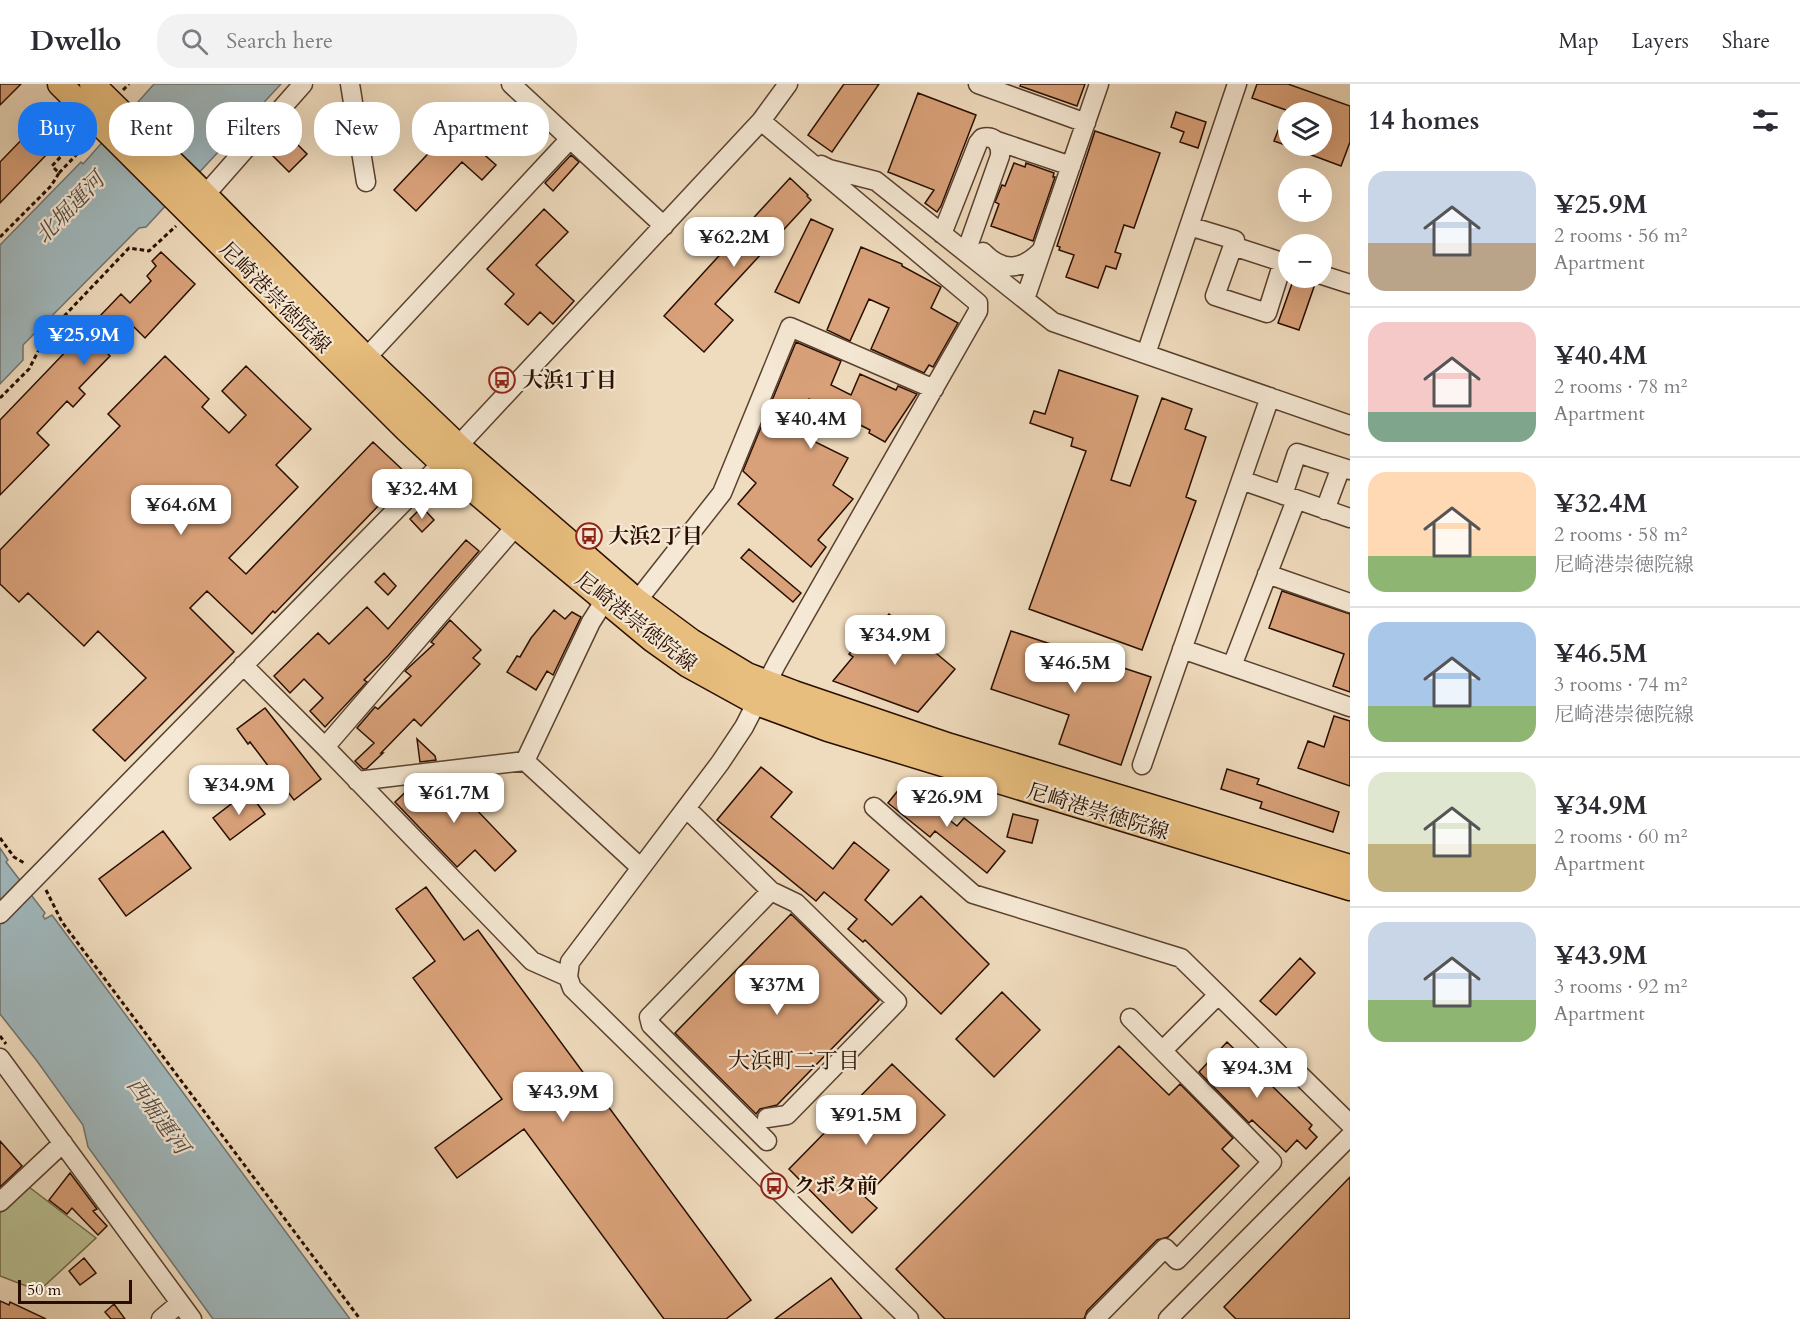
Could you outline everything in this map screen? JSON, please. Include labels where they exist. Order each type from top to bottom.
[{"type":"main road","points":[[60,84],[192,199]]},
{"type":"main road","points":[[92,84],[104,123]]},
{"type":"main road","name":"尼崎港崇徳院線","points":[[192,199],[366,358],[516,526],[652,640],[688,665],[761,693],[873,744],[1350,888]]},
{"type":"main road","name":"尼崎港崇徳院線","points":[[192,199],[450,454],[637,601],[691,641],[747,675],[761,693],[950,746],[1350,867]]},
{"type":"street","points":[[192,199],[303,84]]},
{"type":"street","points":[[350,84],[366,182]]},
{"type":"street","points":[[511,84],[664,226]]},
{"type":"street","points":[[0,915],[450,454],[762,121],[788,84]]},
{"type":"street","points":[[978,84],[1086,123]]},
{"type":"street","points":[[1025,299],[1099,84]]},
{"type":"street","points":[[1146,354],[1237,84]]},
{"type":"street","points":[[762,121],[978,303],[978,311],[761,693],[744,727],[720,764],[570,962],[568,977],[572,988],[909,1319]]},
{"type":"street","points":[[942,234],[978,143],[986,137],[1071,166]]},
{"type":"street","points":[[366,358],[569,140]]},
{"type":"street","points":[[966,252],[1000,156],[1001,148],[997,141]]},
{"type":"street","points":[[800,154],[829,169],[876,181],[1053,322],[1350,425]]},
{"type":"street","points":[[1189,226],[1235,240],[1215,296],[1268,313],[1278,285]]},
{"type":"street","points":[[975,227],[981,251],[990,260],[1002,265],[1016,267],[1032,261],[1042,250]]},
{"type":"street","points":[[1233,246],[1278,260]]},
{"type":"street","points":[[1332,278],[1350,284]]},
{"type":"street","points":[[637,601],[723,494],[790,327],[934,389]]},
{"type":"street","points":[[1142,765],[1270,397]]},
{"type":"street","points":[[1232,666],[1267,574],[1290,497],[1297,453],[1346,469],[1325,510]]},
{"type":"street","points":[[1241,480],[1350,518]]},
{"type":"street","points":[[326,747],[516,526]]},
{"type":"street","points":[[1267,574],[1350,603]]},
{"type":"street","points":[[525,761],[591,622],[605,600]]},
{"type":"street","points":[[1182,649],[1350,707]]},
{"type":"street","points":[[243,665],[326,747],[532,961],[568,977]]},
{"type":"street","points":[[357,781],[525,761],[641,868]]},
{"type":"street","points":[[874,807],[973,894],[1180,958],[1350,1124]]},
{"type":"street","points":[[686,808],[771,891],[796,903],[897,1002],[787,1114],[767,1118]]},
{"type":"street","points":[[767,1141],[651,1025],[649,1017],[771,891]]},
{"type":"street","points":[[1163,1050],[1218,995]]},
{"type":"street","points":[[1095,1319],[1165,1248],[1177,1260],[1272,1162],[1130,1018]]},
{"type":"street","points":[[0,1058],[192,1319]]},
{"type":"street","points":[[1168,1319],[1350,1136]]},
{"type":"street","points":[[0,1202],[63,1143]]},
{"type":"street","points":[[161,1319],[180,1303]]},
{"type":"path","points":[[59,173],[52,166],[104,123]]},
{"type":"path","points":[[0,237],[51,186],[59,173],[75,156]]},
{"type":"path","points":[[0,398],[29,369],[47,334],[129,248],[149,251],[192,199]]},
{"type":"path","points":[[0,838],[14,857],[28,865],[62,922],[360,1319]]},
{"type":"green space","points":[[29,1187],[96,1238],[39,1291],[0,1276],[0,1213]]},
{"type":"water","name":"北堀運河","points":[[154,84],[281,84],[264,102],[206,102],[206,156],[214,156],[146,227],[139,228],[23,345],[23,360],[0,384],[0,245],[81,162],[83,164],[90,156],[97,156],[97,148],[109,135],[109,156],[194,156],[194,102],[138,102]]},
{"type":"water","name":"西堀運河","points":[[0,848],[8,860],[6,862],[45,913],[43,916],[45,919],[52,915],[350,1319],[213,1319],[88,1147],[83,1125],[0,1014]]},
{"type":"building","points":[[0,84],[21,84],[0,105]]},
{"type":"building","points":[[844,84],[879,84],[832,152],[808,135]]},
{"type":"building","points":[[1021,84],[1085,84],[1077,106],[1020,86]]},
{"type":"building","points":[[1257,84],[1288,84],[1350,106],[1350,142],[1341,166],[1314,156],[1332,156],[1332,102],[1278,102],[1278,107],[1252,98]]},
{"type":"building","points":[[918,93],[976,115],[937,212],[925,203],[934,190],[888,172]]},
{"type":"building","points":[[1176,112],[1206,122],[1198,148],[1180,142],[1184,132],[1171,127]]},
{"type":"building","points":[[1095,131],[1160,153],[1134,228],[1124,225],[1115,252],[1121,254],[1116,269],[1106,266],[1098,288],[1066,277],[1074,255],[1059,250],[1060,247],[1057,246]]},
{"type":"building","points":[[1278,131],[1278,142],[1274,141]]},
{"type":"building","points":[[18,143],[18,156],[45,156],[0,203],[0,162]]},
{"type":"building","points":[[302,149],[307,154],[289,172],[273,156],[302,156]]},
{"type":"building","points":[[571,155],[579,162],[553,191],[545,183]]},
{"type":"building","points":[[426,156],[486,156],[496,165],[482,180],[462,162],[416,211],[394,190]]},
{"type":"building","points":[[1014,163],[1025,167],[1026,163],[1054,173],[1053,177],[1055,177],[1033,241],[991,226],[999,204],[995,202],[1002,185],[1005,186]]},
{"type":"building","points":[[790,178],[811,200],[715,304],[733,320],[704,352],[664,316]]},
{"type":"building","points":[[544,209],[568,232],[536,265],[574,301],[553,324],[540,312],[528,325],[505,304],[514,294],[487,269]]},
{"type":"building","points":[[811,219],[833,229],[799,303],[775,292]]},
{"type":"building","points":[[861,247],[902,264],[941,287],[931,308],[958,323],[933,367],[929,365],[924,373],[871,349],[889,308],[869,299],[850,341],[827,330]]},
{"type":"building","points":[[161,252],[195,284],[145,338],[131,324],[105,351],[110,356],[79,388],[85,394],[73,407],[67,401],[37,433],[49,445],[0,495],[0,420],[121,294],[130,303],[151,281],[147,276],[156,266],[152,261]]},
{"type":"building","points":[[1290,288],[1314,288],[1299,330],[1278,323]]},
{"type":"building","points":[[796,342],[841,361],[831,385],[851,395],[860,374],[896,390],[898,386],[917,394],[885,442],[869,433],[870,430],[809,399],[793,431],[848,458],[833,485],[853,499],[818,540],[826,547],[811,567],[738,504],[756,483],[743,471]]},
{"type":"building","points":[[165,356],[209,399],[202,407],[229,433],[246,415],[222,391],[246,366],[311,429],[276,465],[298,487],[229,558],[246,574],[373,442],[408,475],[252,634],[207,591],[190,608],[234,652],[125,761],[93,730],[146,678],[98,631],[84,646],[28,593],[19,602],[0,584],[0,550],[120,426],[108,414]]},
{"type":"building","points":[[1059,370],[1138,396],[1111,480],[1130,486],[1162,398],[1192,409],[1185,429],[1206,437],[1186,497],[1196,501],[1142,650],[1029,609],[1086,451],[1071,446],[1073,438],[1030,423],[1034,411],[1045,414]]},
{"type":"building","points":[[422,507],[434,520],[422,532],[410,519]]},
{"type":"building","points":[[466,540],[479,551],[388,656],[364,680],[367,682],[325,727],[310,711],[323,698],[304,679],[290,693],[274,676],[318,633],[329,644],[367,607],[388,629]]},
{"type":"building","points":[[749,549],[801,593],[793,602],[741,558]]},
{"type":"building","points":[[384,573],[396,586],[388,595],[375,582]]},
{"type":"building","points":[[1282,591],[1350,614],[1350,692],[1333,686],[1344,654],[1269,628]]},
{"type":"building","points":[[554,610],[565,619],[572,612],[581,617],[553,675],[547,671],[536,690],[507,672]]},
{"type":"building","points":[[889,614],[955,669],[918,712],[833,681],[853,657],[849,654],[875,622],[879,625]]},
{"type":"building","points":[[450,620],[481,650],[473,658],[480,664],[421,726],[414,719],[381,753],[383,753],[366,769],[363,769],[355,761],[374,743],[357,728],[375,707],[378,709],[411,676],[405,671],[434,644],[431,642]]},
{"type":"building","points":[[1011,631],[1151,677],[1121,765],[1059,744],[1069,715],[991,689]]},
{"type":"building","points":[[265,708],[321,779],[294,800],[250,742],[248,744],[237,729]]},
{"type":"building","points":[[1334,716],[1350,721],[1350,786],[1298,768],[1308,741],[1324,747]]},
{"type":"building","points":[[417,739],[435,756],[436,760],[420,762]]},
{"type":"building","points":[[761,767],[792,792],[771,817],[833,869],[854,842],[889,870],[865,900],[892,925],[921,896],[989,964],[941,1014],[865,940],[863,942],[848,929],[857,919],[824,892],[816,901],[717,820]]},
{"type":"building","points":[[1227,769],[1259,779],[1257,784],[1339,812],[1333,832],[1260,808],[1262,802],[1221,789]]},
{"type":"building","points":[[449,781],[516,851],[495,871],[475,850],[457,867],[395,802],[412,786]]},
{"type":"building","points":[[904,783],[957,826],[964,818],[1005,851],[987,873],[935,831],[930,837],[888,803]]},
{"type":"building","points":[[248,791],[265,814],[230,840],[213,818]]},
{"type":"building","points":[[1013,814],[1038,820],[1032,843],[1007,837]]},
{"type":"building","points":[[163,831],[191,868],[126,916],[99,879]]},
{"type":"building","points":[[426,887],[464,940],[478,930],[751,1300],[726,1319],[664,1319],[524,1129],[457,1178],[435,1148],[502,1099],[413,978],[435,961],[396,909]]},
{"type":"building","points":[[791,914],[879,1000],[777,1105],[760,1109],[756,1114],[675,1033]]},
{"type":"building","points":[[1300,958],[1315,973],[1276,1015],[1260,1001]]},
{"type":"building","points":[[1002,992],[1040,1030],[994,1077],[956,1039]]},
{"type":"building","points":[[1227,1042],[1312,1125],[1309,1129],[1317,1137],[1306,1149],[1297,1140],[1286,1152],[1252,1120],[1249,1123],[1199,1072]]},
{"type":"building","points":[[1119,1046],[1169,1095],[1180,1084],[1233,1138],[1222,1149],[1239,1166],[1168,1237],[1157,1240],[1087,1311],[1084,1319],[945,1319],[896,1269]]},
{"type":"building","points":[[892,1064],[945,1115],[865,1197],[877,1208],[852,1233],[789,1169]]},
{"type":"building","points":[[0,1141],[22,1166],[0,1187]]},
{"type":"building","points":[[70,1173],[97,1209],[93,1211],[107,1226],[98,1235],[72,1208],[67,1214],[49,1200]]},
{"type":"building","points":[[1350,1177],[1350,1319],[1236,1319],[1224,1307]]},
{"type":"building","points":[[84,1258],[96,1273],[80,1285],[69,1271]]},
{"type":"building","points":[[831,1278],[862,1319],[775,1319]]},
{"type":"building","points":[[0,1301],[9,1305],[10,1302],[46,1319],[0,1319]]},
{"type":"building","points":[[114,1304],[125,1319],[111,1319],[105,1312]]},
{"type":"place","name":"大浜1丁目","points":[[502,380]]},
{"type":"place","name":"大浜2丁目","points":[[589,536]]},
{"type":"place","name":"クボタ前","points":[[774,1186]]},
{"type":"district","name":"大浜町二丁目","points":[[794,1061]]}]
